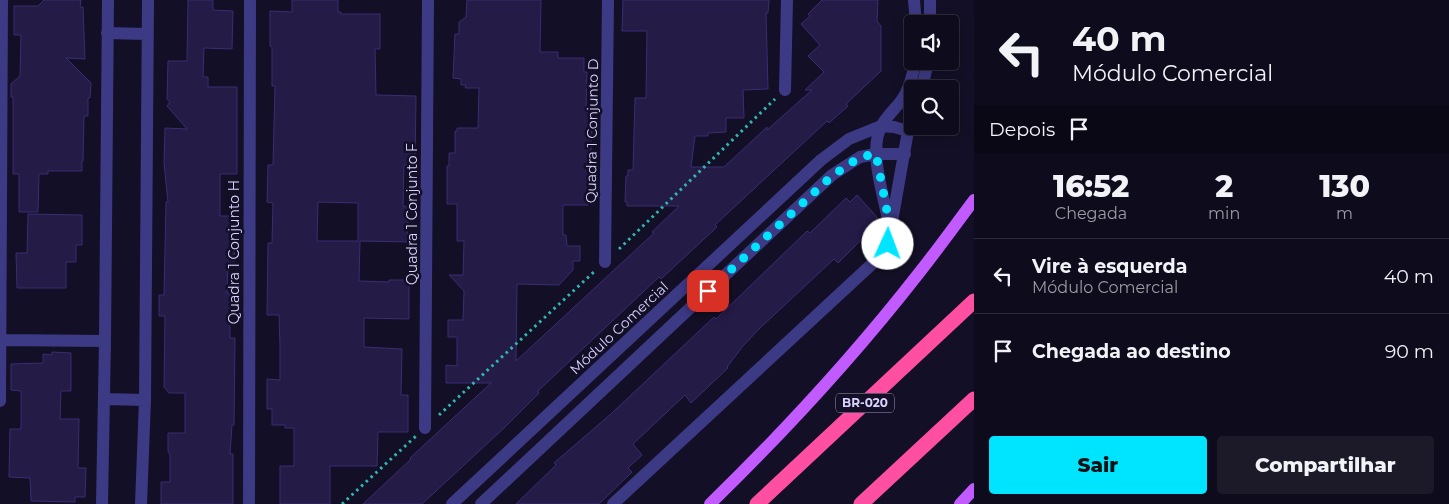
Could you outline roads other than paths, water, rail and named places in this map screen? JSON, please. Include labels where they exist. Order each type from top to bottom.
[{"type":"highway","name":"BR-020","points":[[757,504],[974,301]]},
{"type":"highway","points":[[861,504],[974,399]]},
{"type":"main road","points":[[710,504],[763,452],[831,379],[919,274],[974,200]]},
{"type":"main road","points":[[960,504],[974,489]]},
{"type":"street","points":[[0,401],[2,0]]},
{"type":"street","points":[[102,504],[106,341],[108,0]]},
{"type":"street","points":[[141,504],[145,400],[148,0]]},
{"type":"street","name":"Quadra 1 Conjunto H","points":[[249,504],[250,0]]},
{"type":"street","name":"Quadra 1 Conjunto F","points":[[425,428],[428,0]]},
{"type":"street","name":"Quadra 1 Conjunto D","points":[[605,262],[608,0]]},
{"type":"street","points":[[785,90],[787,0]]},
{"type":"street","points":[[914,0],[915,15]]},
{"type":"street","points":[[930,0],[930,15]]},
{"type":"street","points":[[107,33],[147,34]]},
{"type":"street","name":"Módulo Comercial","points":[[890,227],[876,154],[878,137],[881,126],[903,99],[913,77],[914,70]]},
{"type":"street","points":[[881,126],[904,130]]},
{"type":"street","name":"Módulo Comercial","points":[[452,504],[821,160],[849,139],[881,126]]},
{"type":"street","name":"Módulo Comercial","points":[[613,504],[872,264],[888,244],[907,135]]},
{"type":"street","points":[[481,504],[832,176],[860,157],[876,154],[905,154]]},
{"type":"street","points":[[821,160],[832,176]]},
{"type":"street","points":[[0,340],[106,341]]},
{"type":"street","points":[[599,367],[612,380]]},
{"type":"street","points":[[105,399],[145,400]]}]
